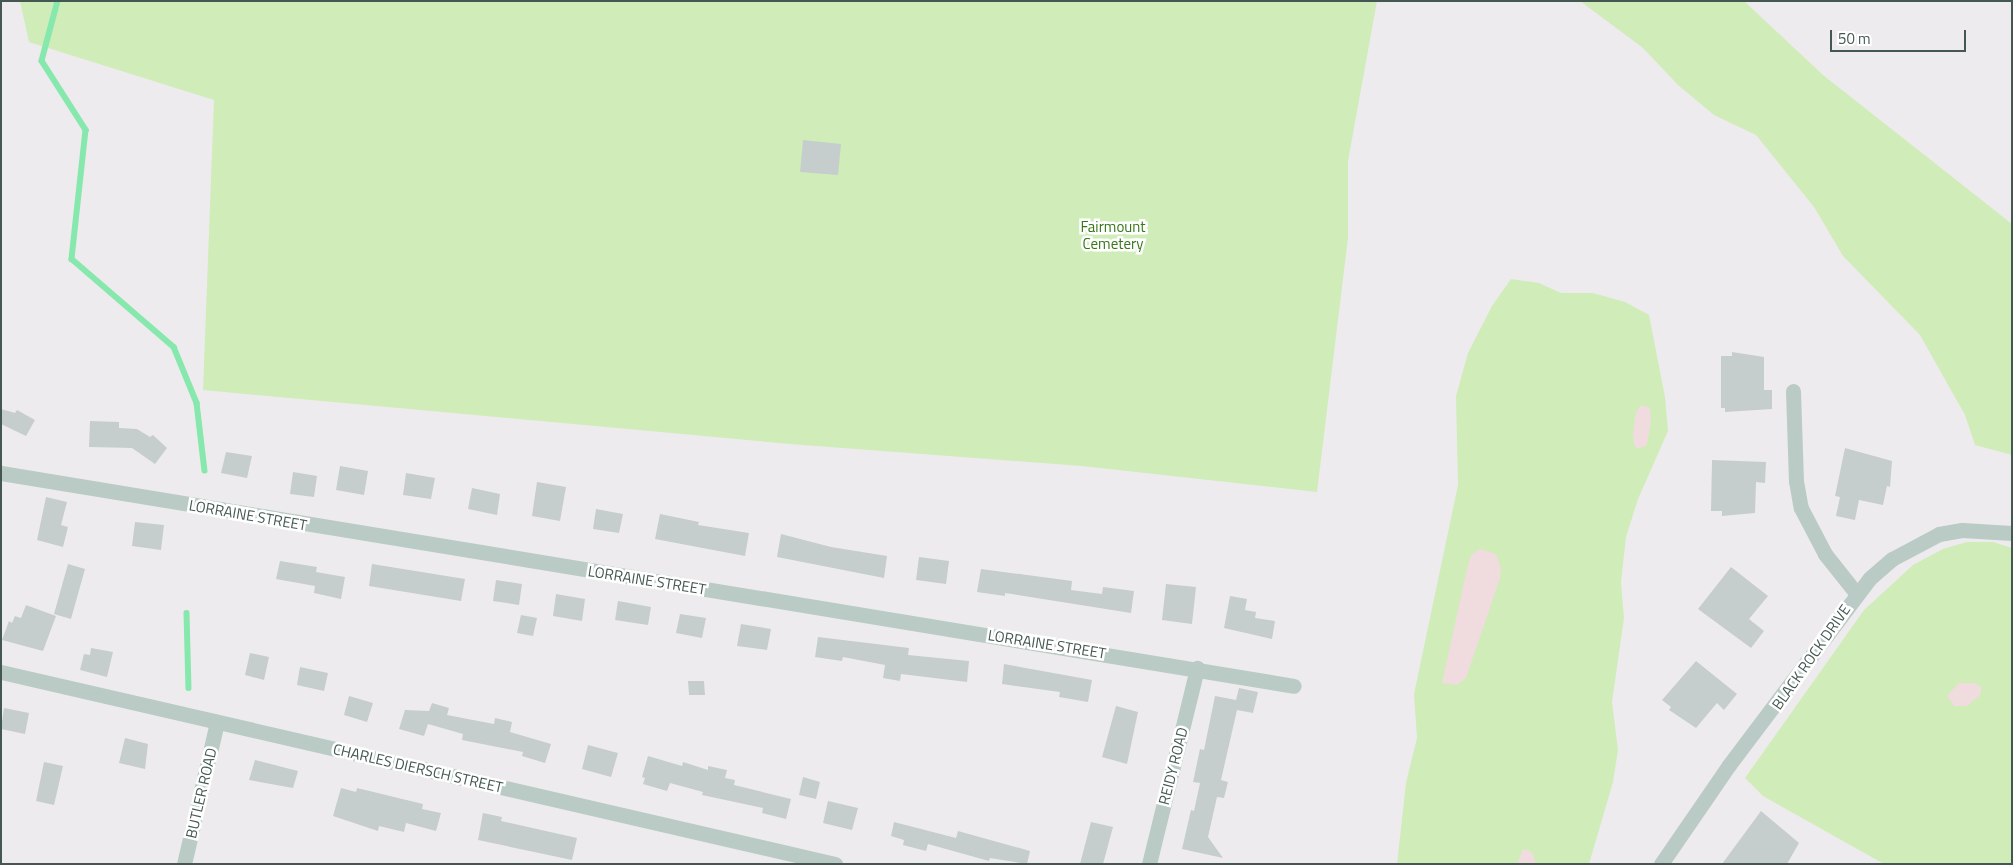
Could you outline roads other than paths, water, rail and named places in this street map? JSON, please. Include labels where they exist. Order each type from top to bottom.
[{"type":"street","points":[[1793,391],[1796,481],[1801,508],[1825,554],[1856,593]]},
{"type":"street","name":"LORRAINE STREET","points":[[1,473],[409,542],[1197,668],[1294,686]]},
{"type":"street","name":"BLACK ROCK DRIVE","points":[[1662,864],[1729,765],[1773,710],[1856,593],[1892,559],[1938,534],[1962,530],[2012,533]]},
{"type":"street","name":"REIDY ROAD","points":[[1149,864],[1197,668]]},
{"type":"street","name":"CHARLES DIERSCH STREET","points":[[1,672],[834,864]]},
{"type":"street","name":"BUTLER ROAD","points":[[184,864],[218,722]]},
{"type":"waterway","points":[[58,1],[42,61],[86,130],[72,259],[174,347],[197,403],[205,471]]},
{"type":"waterway","points":[[187,613],[189,688]]},
{"type":"park label","name":"Fairmount Cemetery","points":[[1113,234]]}]
